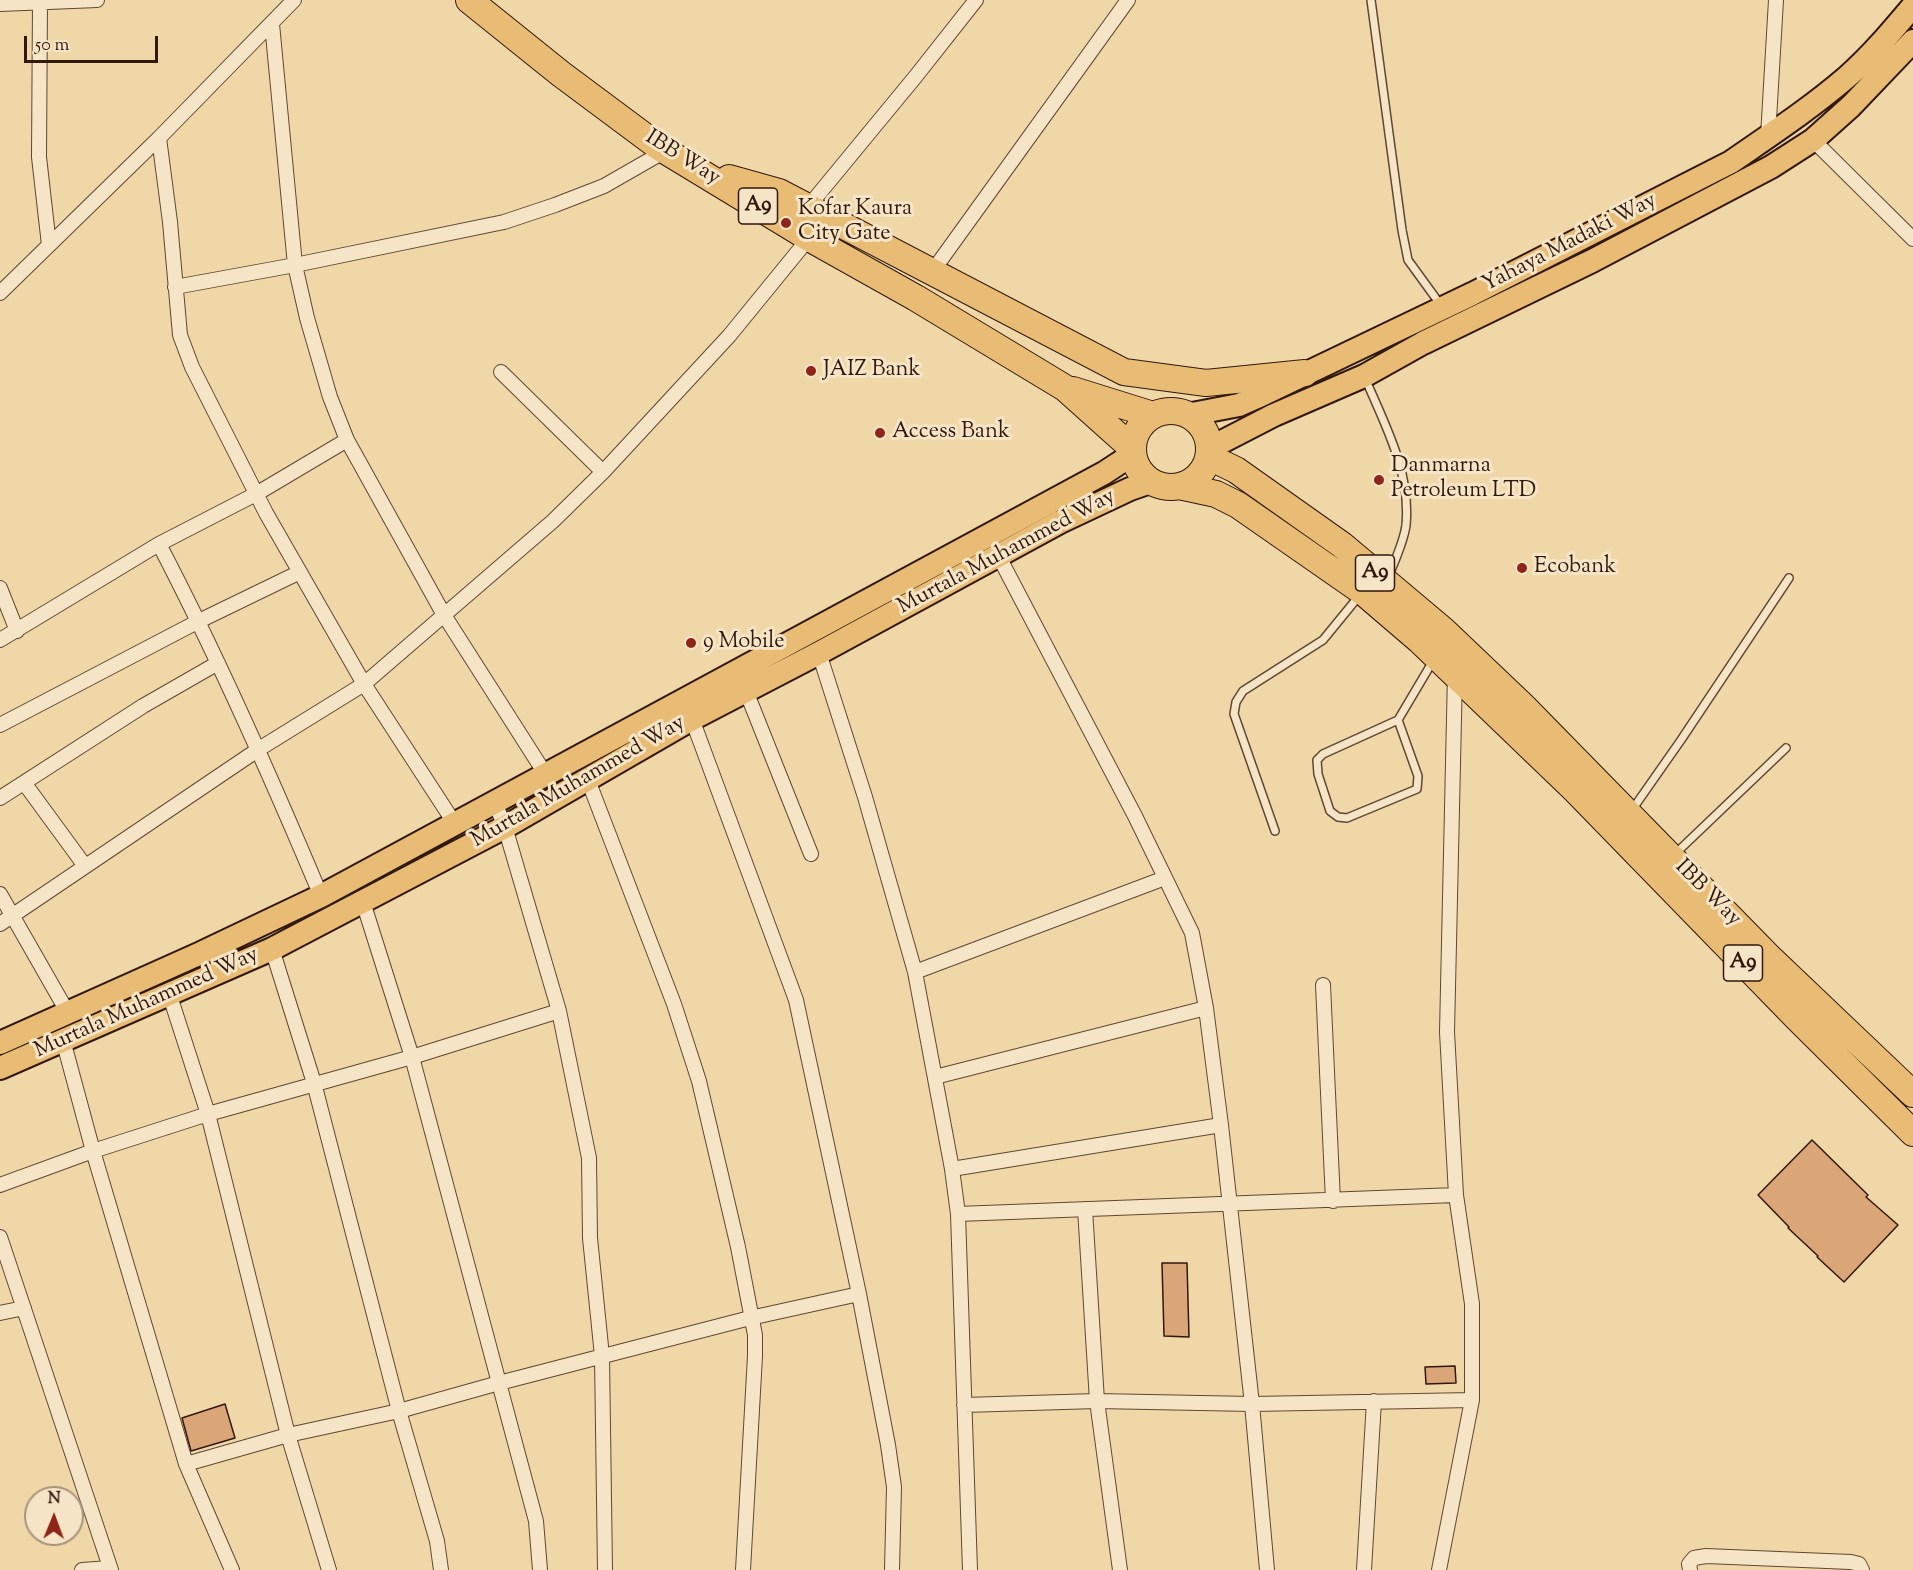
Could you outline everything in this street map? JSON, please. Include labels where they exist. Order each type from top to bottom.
[{"type":"highway","name":"IBB Way","points":[[469,0],[561,74],[665,151],[1065,388],[1132,451]]},
{"type":"highway","points":[[698,170],[778,192],[1124,372],[1206,382],[1305,373]]},
{"type":"highway","name":"IBB Way","points":[[1065,388],[1153,415]]},
{"type":"highway","name":"A9","points":[[1153,415],[1166,411],[1187,414]]},
{"type":"highway","points":[[1179,486],[1197,477],[1203,470],[1210,453],[1205,432],[1187,414]]},
{"type":"highway","points":[[1132,451],[1138,429],[1153,415]]},
{"type":"highway","name":"A9","points":[[1132,451],[1136,465],[1150,482],[1164,487],[1179,486],[1216,494],[1238,505],[1443,630],[1526,709],[1579,779],[1797,1018],[1913,1133]]},
{"type":"highway","name":"A9","points":[[1210,453],[1342,545],[1375,588],[1436,656],[1499,716],[1579,779]]},
{"type":"highway","name":"IBB Way","points":[[1579,779],[1628,815],[1771,958],[1913,1094]]},
{"type":"main road","name":"Yahaya Madaki Way","points":[[1187,414],[1239,405],[1443,308],[1615,223],[1731,162],[1847,77],[1886,39],[1913,6]]},
{"type":"main road","name":"Yahaya Madaki Way","points":[[1210,453],[1274,416],[1364,376],[1424,343],[1592,261],[1772,166],[1814,140],[1851,106],[1913,41]]},
{"type":"main road","name":"Murtala Muhammed Way","points":[[0,1043],[321,896],[1104,473],[1132,451]]},
{"type":"main road","name":"Murtala Muhammed Way","points":[[0,1068],[272,949],[363,903],[505,827],[692,719],[819,653],[998,555],[1098,503],[1150,482]]},
{"type":"street","points":[[0,4],[97,0]]},
{"type":"street","points":[[0,293],[159,138],[294,0]]},
{"type":"street","points":[[808,207],[976,0]]},
{"type":"street","points":[[932,272],[1128,0]]},
{"type":"street","points":[[1768,137],[1776,0]]},
{"type":"street","points":[[40,2],[39,157],[49,245]]},
{"type":"street","points":[[272,24],[295,265],[307,318],[330,397],[347,440],[444,615],[546,775]]},
{"type":"street","points":[[159,138],[170,222],[180,335],[192,368],[256,494],[364,684],[455,824]]},
{"type":"street","points":[[1814,140],[1913,240]]},
{"type":"street","points":[[175,286],[295,265],[504,222],[604,186],[665,151]]},
{"type":"street","points":[[0,924],[259,750],[364,684],[553,521],[603,472],[729,336],[810,238]]},
{"type":"street","points":[[501,372],[603,472]]},
{"type":"street","points":[[0,640],[159,544],[256,494],[347,440]]},
{"type":"street","points":[[159,544],[199,621],[259,750],[321,896]]},
{"type":"street","points":[[998,555],[1166,878],[1192,933],[1206,1008],[1221,1125],[1252,1404],[1267,1570]]},
{"type":"street","points":[[0,725],[199,621],[300,572]]},
{"type":"street","points":[[0,588],[17,631]]},
{"type":"street","points":[[819,653],[865,796],[915,972],[952,1169],[958,1214],[970,1570]]},
{"type":"street","points":[[0,798],[143,706],[218,663]]},
{"type":"street","points":[[1439,1570],[1472,1400],[1472,1304],[1456,1195],[1447,1032],[1455,674]]},
{"type":"street","points":[[747,691],[811,854]]},
{"type":"street","points":[[692,719],[796,1000],[859,1294],[888,1445],[892,1476],[892,1570]]},
{"type":"street","points":[[588,780],[674,1004],[699,1081],[738,1247],[754,1335],[755,1356],[743,1570]]},
{"type":"street","points":[[25,784],[85,866]]},
{"type":"street","points":[[495,803],[505,827],[559,1011],[589,1158],[590,1239],[602,1356],[606,1570]]},
{"type":"street","points":[[915,972],[1166,878]]},
{"type":"street","points":[[0,894],[68,1013]]},
{"type":"street","points":[[363,903],[412,1057],[536,1521],[540,1570]]},
{"type":"street","points":[[272,949],[314,1083],[399,1411],[437,1541],[441,1570]]},
{"type":"street","points":[[1323,985],[1334,1201]]},
{"type":"street","points":[[169,993],[208,1114],[288,1435],[329,1570]]},
{"type":"street","points":[[935,1077],[1206,1008]]},
{"type":"street","points":[[0,1185],[93,1151],[208,1114],[412,1057],[559,1011]]},
{"type":"street","points":[[63,1040],[93,1151],[186,1464],[232,1570]]},
{"type":"street","points":[[952,1169],[1221,1125]]},
{"type":"street","points":[[958,1214],[1456,1195]]},
{"type":"street","points":[[1085,1209],[1097,1401],[1120,1570]]},
{"type":"street","points":[[0,1237],[110,1569],[82,1570]]},
{"type":"street","points":[[186,1464],[288,1435],[399,1411],[750,1318],[859,1294]]},
{"type":"street","points":[[0,1313],[24,1308]]},
{"type":"street","points":[[964,1405],[1097,1401],[1252,1404],[1472,1400]]},
{"type":"street","points":[[1364,1570],[1374,1401]]},
{"type":"street","points":[[1690,1570],[1689,1564],[1694,1558],[1706,1556],[1851,1562],[1859,1564],[1862,1570]]},
{"type":"lane","points":[[1371,0],[1408,260],[1443,308]]},
{"type":"lane","points":[[1275,831],[1234,714],[1236,702],[1243,691],[1323,640],[1375,588],[1406,526],[1405,479],[1393,442],[1364,376]]},
{"type":"lane","points":[[1628,815],[1681,741],[1789,578]]},
{"type":"lane","points":[[1398,720],[1419,776],[1416,789],[1347,818],[1338,817],[1330,811],[1318,774],[1317,760],[1323,754],[1398,720],[1436,656]]},
{"type":"lane","points":[[1671,858],[1786,748]]},
{"type":"building","points":[[1812,1140],[1868,1195],[1866,1197],[1898,1225],[1844,1282],[1788,1228],[1758,1195]]},
{"type":"building","points":[[1162,1263],[1187,1263],[1189,1337],[1164,1336]]},
{"type":"building","points":[[1455,1366],[1456,1383],[1426,1384],[1425,1367]]},
{"type":"building","points":[[225,1404],[235,1438],[191,1451],[182,1418]]},
{"type":"place","name":"Kofar Kaura City Gate","points":[[786,223]]},
{"type":"place","name":"JAIZ Bank","points":[[811,371]]},
{"type":"place","name":"Access Bank","points":[[880,433]]},
{"type":"place","name":"Danmarna Petroleum LTD","points":[[1379,480]]},
{"type":"place","name":"Ecobank","points":[[1522,568]]},
{"type":"place","name":"9 Mobile","points":[[691,643]]}]
